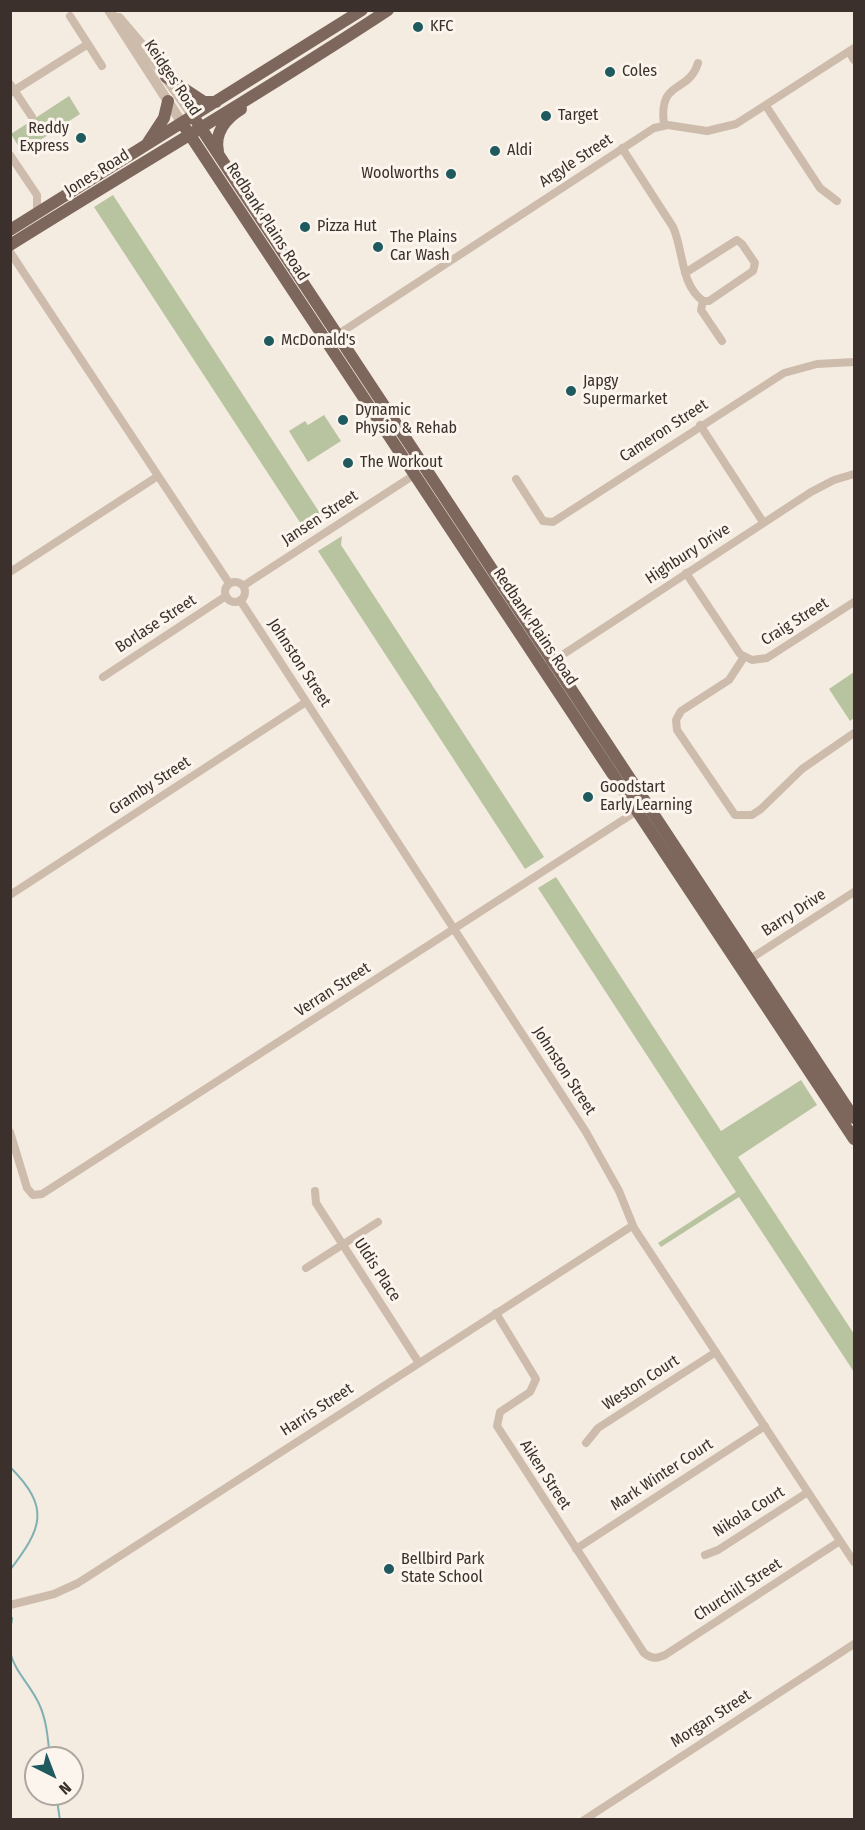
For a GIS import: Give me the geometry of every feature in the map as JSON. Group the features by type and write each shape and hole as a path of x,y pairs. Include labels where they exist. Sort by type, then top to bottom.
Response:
{"main road":[{"path":"191,125 216,102 362,10"},
{"path":"191,125 279,79 388,10"},
{"path":"166,77 204,102 216,102"},
{"path":"218,153 216,140 224,124 234,113 265,93 279,79"},
{"path":"144,148 164,118 168,101"},
{"name":"Jones Road","path":"10,230 144,148 191,125"},
{"name":"Jones Road","path":"10,245 102,191 191,125"},
{"name":"Redbank Plains Road","path":"191,125 218,153 338,334 442,507 440,516 542,668 750,959 855,1118"},
{"name":"Redbank Plains Road","path":"191,125 288,286 554,660 642,808 855,1139"},
{"path":"269,230 267,242 289,276 288,286"}],"street":[{"name":"Keidges Road","path":"111,10 166,77 191,125"},
{"name":"Keidges Road","path":"111,10 168,101 191,125"},
{"path":"70,16 102,66"},
{"path":"32,117 12,89 88,44"},
{"path":"698,63 687,80 667,94 663,102 664,125 701,131 736,124 853,53"},
{"path":"766,106 820,188 837,201"},
{"name":"Argyle Street","path":"326,342 622,148 654,128 664,125"},
{"path":"622,148 673,227 678,238 685,273 689,285 703,301 709,301 753,272 755,263 742,244 736,240 685,273"},
{"path":"10,155 37,195 54,203"},
{"path":"37,195 37,213"},
{"path":"10,252 229,583"},
{"path":"703,301 701,310 722,341"},
{"name":"Cameron Street","path":"516,479 543,521 553,522 700,425 784,373 817,364 855,362"},
{"path":"700,425 763,522"},
{"name":"Jansen Street","path":"243,586 420,473"},
{"name":"Highbury Drive","path":"542,668 811,492 834,480 855,474"},
{"path":"10,572 158,476"},
{"name":"Craig Street","path":"686,573 744,657 752,660 767,658 855,602"},
{"path":"237,582 243,586 244,593 240,600 232,601 226,596 225,589 229,583 237,582"},
{"name":"Borlase Street","path":"103,677 226,596"},
{"name":"Johnston Street","path":"240,600 606,1165 632,1226 855,1562"},
{"path":"744,657 729,680 681,711 676,720 677,730 735,814 743,817 752,815 761,809 802,769 855,733"},
{"name":"Gramby Street","path":"10,895 306,702"},
{"name":"Verran Street","path":"10,1132 27,1188 33,1195 42,1194 642,808"},
{"name":"Barry Drive","path":"750,959 855,892"},
{"name":"Uldis Place","path":"315,1191 316,1203 419,1363"},
{"path":"306,1268 378,1221"},
{"name":"Harris Street","path":"10,1605 54,1594 78,1583 632,1226"},
{"name":"Aiken Street","path":"496,1313 534,1374 536,1384 530,1392 500,1412 497,1426 644,1653 650,1657"},
{"name":"Weston Court","path":"586,1443 598,1428 716,1352"},
{"name":"Mark Winter Court","path":"576,1549 765,1426"},
{"name":"Nikola Court","path":"705,1555 718,1550 808,1492"},
{"name":"Churchill Street","path":"650,1657 657,1658 665,1655 840,1541"},
{"name":"Morgan Street","path":"584,1820 855,1644"}],"green space":[{"path":"69,96 80,114 22,152 11,134"},
{"path":"113,195 325,521 301,536 303,527 94,207"},
{"path":"324,415 341,441 308,462 289,431 305,421 308,425"},
{"path":"342,536 341,545 544,857 525,869 318,551"},
{"path":"854,672 854,718 850,721 829,689"},
{"path":"556,877 721,1131 801,1080 817,1105 738,1157 854,1334 854,1372 739,1197 661,1247 658,1243 736,1192 538,888"}],"waterway":[{"path":"10,1467 32,1494 37,1518 35,1530 29,1542 10,1570"},
{"path":"10,1632 12,1618"},
{"path":"10,1652 12,1660 37,1699 49,1746"},
{"path":"58,1806 60,1820"}],"place":[{"name":"KFC","path":"418,27"},
{"name":"Coles","path":"610,72"},
{"name":"Target","path":"546,116"},
{"name":"Reddy Express","path":"81,138"},
{"name":"Aldi","path":"495,151"},
{"name":"Woolworths","path":"451,174"},
{"name":"Pizza Hut","path":"305,227"},
{"name":"The Plains Car Wash","path":"378,247"},
{"name":"McDonald's","path":"269,341"},
{"name":"Japgy Supermarket","path":"571,391"},
{"name":"Dynamic Physio & Rehab","path":"343,420"},
{"name":"The Workout","path":"348,463"},
{"name":"Goodstart Early Learning","path":"588,797"},
{"name":"Bellbird Park State School","path":"389,1569"}]}
